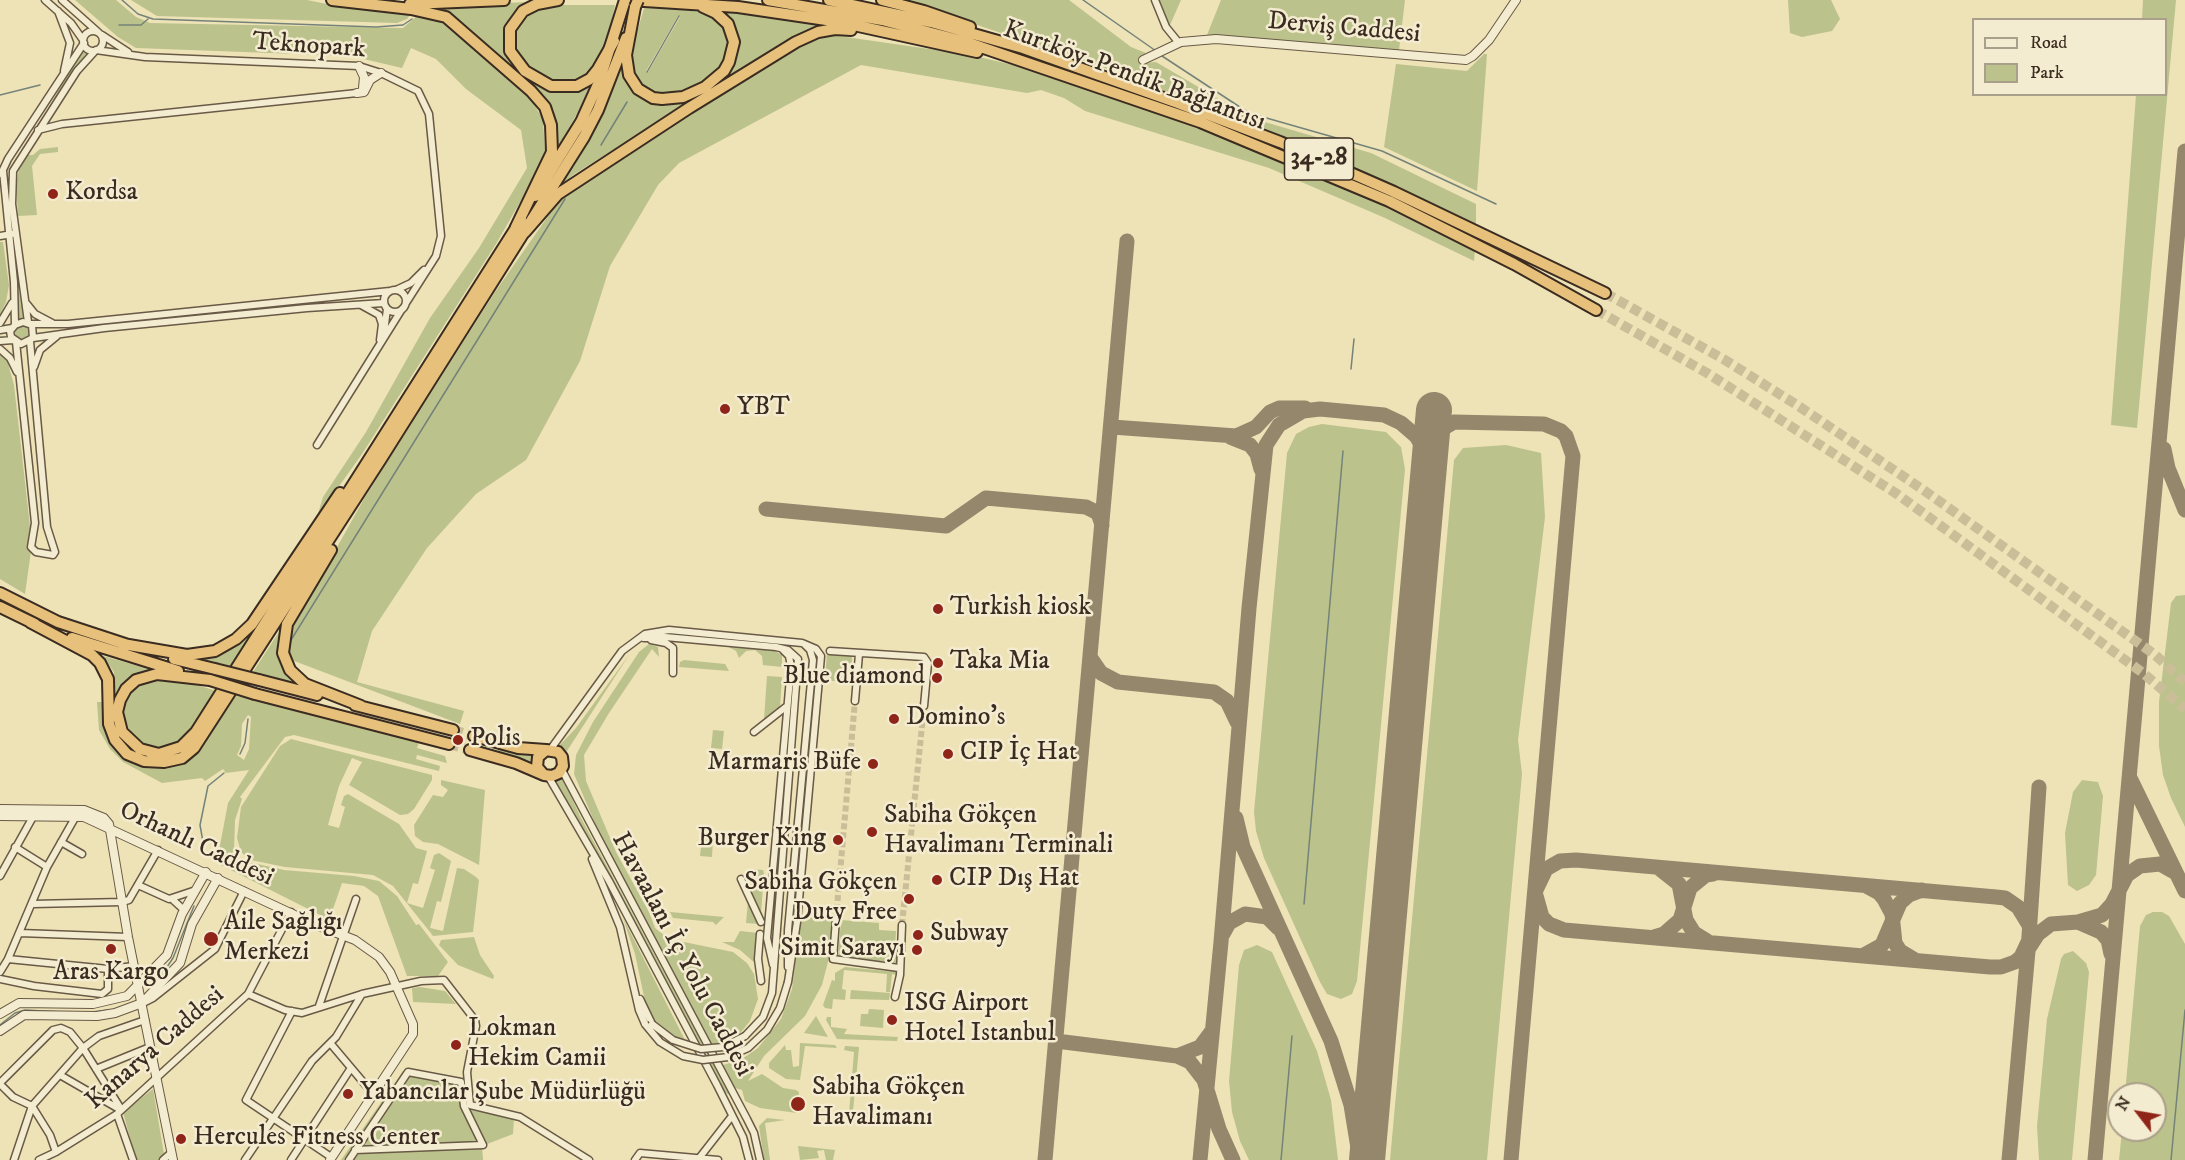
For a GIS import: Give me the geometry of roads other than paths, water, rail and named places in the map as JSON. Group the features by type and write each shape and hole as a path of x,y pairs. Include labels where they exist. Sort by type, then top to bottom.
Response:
{"highway":[{"path":"332,0 434,12 446,17 524,84 545,107 551,125 552,152 521,229"},
{"path":"365,4 504,0"},
{"path":"558,0 537,3 523,11 510,29 510,51 531,75 550,86 577,86 590,79 614,41"},
{"name":"Kurtköy-Pendik Bağlantısı","path":"768,0 882,20 966,42 1249,141 1389,201 1514,264 1596,310"},
{"name":"Kurtköy-Pendik Bağlantısı","path":"829,0 931,22 1023,48 1280,142 1394,192 1605,293"},
{"path":"882,0 924,11 1001,37 1023,48"},
{"path":"630,3 626,55 629,75 638,89 645,94 653,98 672,99 705,87 724,71 733,54 732,33 723,18 706,8 685,2"},
{"path":"630,3 685,2 828,20 1056,72"},
{"path":"0,608 92,655 100,663 108,679 109,724 115,740 123,751 132,757 149,762 182,758 205,735 381,459 521,229 581,122 630,3"},
{"path":"210,680 157,674 136,680 126,689 120,700 117,712 122,732 134,745 152,754 176,750 191,738 368,458 598,110 630,3"},
{"path":"521,229 558,194 583,175 796,42 818,32 835,29 890,34"},
{"path":"123,644 187,655 215,651 236,639 252,624 328,508 368,458"},
{"path":"361,706 311,687 300,680 287,666 283,645 287,624 381,459"},
{"path":"0,593 58,622 123,644 453,730"},
{"path":"30,622 93,645 255,694 449,744"},
{"path":"470,750 546,775 556,775 562,770 562,757 548,750 518,748 474,736"},
{"path":"546,775 538,769 537,762 540,755 548,750"}],"street":[{"name":"Teknopark","path":"45,0 58,11 90,50 145,57 359,66 381,73 418,92 427,106 441,236 436,256 316,445"},
{"name":"Teknopark","path":"62,0 99,33 131,54"},
{"path":"1155,0 1166,27 1179,43"},
{"name":"Derviş Caddesi","path":"1146,58 1179,43 1216,39 1466,60 1489,40 1516,0"},
{"name":"Teknopark","path":"58,11 70,43 61,81"},
{"path":"2,175 12,175 16,165 77,71 103,43 99,33 88,32 83,41"},
{"name":"Teknopark","path":"12,175 15,234 24,298 29,323 34,330 32,374 47,527 55,552 53,555 36,552 32,547 35,523 14,341 14,300 2,175 8,159 61,81 83,41"},
{"path":"357,93 365,83 359,66"},
{"path":"38,130 62,124 364,92 369,80 381,73"},
{"path":"51,112 52,117 62,124"},
{"path":"0,236 15,234"},
{"path":"386,306 385,295 416,279 436,256"},
{"path":"0,330 18,322 55,325 393,291 403,293 404,306 393,312 386,306 354,303 104,328 32,340 0,340"},
{"path":"24,298 35,314 55,325"},
{"path":"0,324 14,300"},
{"name":"Teknopark","path":"354,303 366,306 379,315 381,333 378,346"},
{"name":"Teknopark","path":"378,346 386,324 386,306"},
{"path":"44,324 45,337"},
{"name":"Teknopark","path":"32,374 40,350 59,335"},
{"name":"Teknopark","path":"0,349 10,358 20,379"},
{"path":"548,750 625,647 645,634 663,630 802,643 813,646 820,656 797,922 788,982 780,1008 767,1030 748,1048 728,1057 703,1060 683,1056 660,1042 649,1024 614,911 582,836"},
{"path":"625,647 638,639 657,636 780,648 794,654 799,663 774,970 767,1010 745,1036 723,1047 697,1049 673,1040 649,1024"},
{"path":"625,647 646,640 666,643 674,652 673,673"},
{"path":"788,982 788,930 812,654 802,643"},
{"path":"774,970 767,938 791,661 780,648"},
{"path":"830,651 924,657 928,663 924,706"},
{"path":"855,700 859,654"},
{"path":"811,678 819,683"},
{"path":"754,732 788,705"},
{"name":"Havaalanı İç Yolu Caddesi","path":"562,770 747,1119 755,1136 760,1160"},
{"name":"Havaalanı İç Yolu Caddesi","path":"546,775 609,881 732,1116 749,1160"},
{"name":"Orhanlı Caddesi","path":"0,809 77,809 104,818 110,829"},
{"path":"0,876 34,815"},
{"name":"Orhanlı Caddesi","path":"0,816 84,817 360,942 379,957 396,986 413,1024 413,1034 331,1159"},
{"path":"0,972 33,904 46,867 76,816"},
{"path":"110,829 137,985 158,1079 172,1157 163,1160"},
{"path":"61,842 82,854"},
{"path":"15,848 46,867"},
{"path":"33,904 129,900 158,850"},
{"path":"0,1014 12,1006 29,1002 68,1005 114,1001 127,996 167,955 184,910 206,872"},
{"path":"141,1003 180,963 192,924 218,878"},
{"path":"741,879 761,922"},
{"path":"138,885 172,899 184,910"},
{"path":"172,899 196,890"},
{"path":"0,1031 24,1015 97,1016 115,1013 153,998 215,949 244,891"},
{"path":"319,1006 356,899"},
{"name":"Kanarya Caddesi","path":"39,1160 56,1152 119,1112 158,1079 248,994 291,912"},
{"path":"836,919 833,959 899,968"},
{"path":"895,997 902,925"},
{"path":"20,933 128,937"},
{"path":"759,934 761,981"},
{"path":"8,959 108,969 134,966"},
{"path":"0,979 102,994 108,989 108,969"},
{"path":"248,994 302,1013 319,1006 396,986 421,981 444,980 475,1020 467,1072 468,1097 473,1108 520,1117 589,1160"},
{"path":"245,1160 312,1061 331,1044 362,994"},
{"path":"292,1011 246,1100 331,1159"},
{"path":"14,1160 32,1106 83,1048 99,1036 145,1020"},
{"path":"56,1152 50,1135 32,1106 14,1096 0,1084 56,1028 70,1032 96,1069 119,1112 133,1160"},
{"path":"331,1044 374,1095"},
{"path":"96,1069 150,1047"},
{"path":"291,1160 351,1068"},
{"path":"348,1160 408,1072 461,1082 465,1107 483,1145 355,1150"},
{"path":"60,1076 119,1112"},
{"path":"700,1157 732,1116"},
{"path":"736,1124 742,1124 747,1119"},
{"path":"635,1160 640,1153 718,1160"}],"waterway":[{"path":"122,0 138,14 153,19 376,27 403,25 412,19"},
{"path":"1083,0 1156,51"},
{"path":"647,72 679,16"},
{"path":"119,25 141,25 148,19"},
{"path":"1162,56 1249,113 1382,151 1496,204"},
{"path":"0,95 40,85"},
{"path":"601,145 627,102"},
{"path":"291,640 565,199"},
{"path":"1351,369 1354,339"},
{"path":"1304,904 1343,451"},
{"path":"240,754 245,743 248,719"},
{"path":"203,842 200,825 208,786 224,773"},
{"path":"150,980 165,970 173,958 194,906"},
{"path":"0,1025 15,1013 25,1010 63,1012"},
{"path":"92,1012 108,1010"},
{"path":"2171,1160 2185,1010"},
{"path":"1281,1160 1292,1036"}],"tunnel":[{"path":"1605,293 1725,360 1800,407 1922,489 2154,654 2185,682"},
{"path":"1596,310 1707,373 1897,494 2143,673 2185,709"},
{"path":"836,919 855,701"},
{"path":"902,925 924,706"},
{"path":"453,730 474,736"},
{"path":"449,744 470,750"}],"place":[{"name":"Kordsa","path":"53,194"},
{"name":"YBT","path":"725,409"},
{"name":"Turkish kiosk","path":"938,609"},
{"name":"Taka Mia","path":"938,663"},
{"name":"Blue diamond","path":"937,678"},
{"name":"Domino's","path":"894,719"},
{"name":"Polis","path":"458,740"},
{"name":"CIP İç Hat","path":"948,754"},
{"name":"Marmaris Büfe","path":"873,764"},
{"name":"Sabiha Gökçen Havalimanı Terminali","path":"872,832"},
{"name":"Burger King","path":"838,840"},
{"name":"CIP Dış Hat","path":"937,880"},
{"name":"Sabiha Gökçen Duty Free","path":"909,899"},
{"name":"Subway","path":"918,935"},
{"name":"Aile Sağlığı Merkezi","path":"211,939"},
{"name":"Aras Kargo","path":"111,949"},
{"name":"Simit Sarayı","path":"917,950"},
{"name":"ISG Airport Hotel Istanbul","path":"892,1020"},
{"name":"Lokman Hekim Camii","path":"456,1045"},
{"name":"Yabancılar Şube Müdürlüğü","path":"348,1094"},
{"name":"Sabiha Gökçen Havalimanı","path":"798,1104"},
{"name":"Hercules Fitness Center","path":"181,1139"}]}
